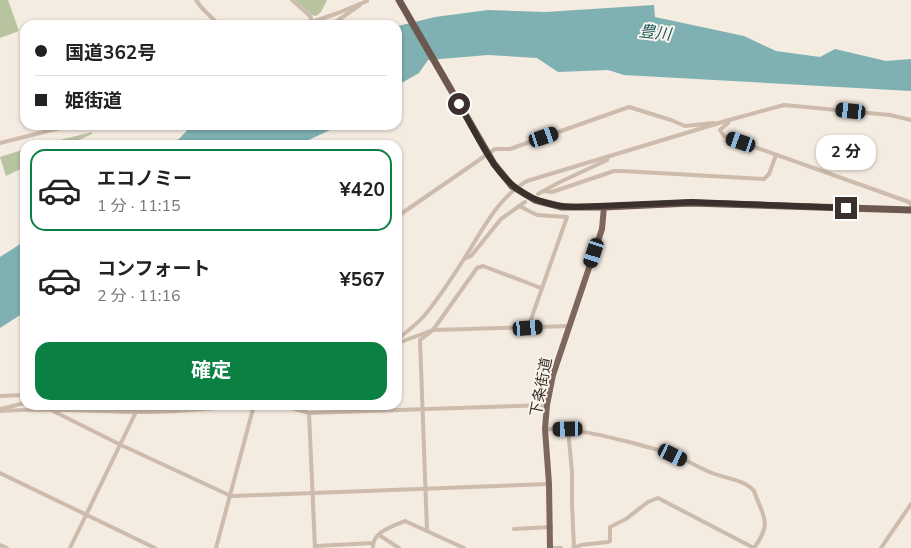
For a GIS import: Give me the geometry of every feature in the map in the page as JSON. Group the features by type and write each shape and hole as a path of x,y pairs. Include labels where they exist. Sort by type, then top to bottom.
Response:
{"highway":[{"path":"399,0 494,164 514,187 535,200 553,205 604,207 691,202 911,210"}],"main road":[{"name":"下条街道","path":"551,548 545,429 547,405 553,375 602,229 604,207"}],"street":[{"path":"196,0 214,20"},
{"path":"292,0 310,16 312,20"},
{"path":"315,20 338,13 367,0"},
{"path":"338,20 367,0"},
{"path":"402,335 423,316 464,259 490,217 514,187 527,181 784,104 911,120"},
{"path":"402,213 495,149 510,149 629,107 672,120 685,126 707,122 718,123"},
{"path":"729,120 720,130 724,136 909,202 911,206"},
{"path":"0,143 52,130"},
{"path":"544,191 552,192 614,171 764,179 769,174 776,155"},
{"path":"538,194 607,160 609,156"},
{"path":"464,259 471,256 501,219 525,202"},
{"path":"519,206 537,215 567,217 528,328"},
{"path":"427,530 420,340 433,330 477,268 483,266 541,288"},
{"path":"402,342 433,330 570,326"},
{"path":"0,396 20,395"},
{"path":"0,410 20,404"},
{"path":"297,410 309,414 547,405"},
{"path":"0,410 20,410"},
{"path":"51,410 231,496 549,484"},
{"path":"78,410 136,412 190,410"},
{"path":"216,548 231,496 251,410"},
{"path":"70,548 136,412"},
{"path":"309,414 315,547 373,546 379,535 386,529 405,521 464,548"},
{"path":"545,429 568,429 583,431 673,455 752,488 766,519 766,525 754,548 658,498 648,502 626,520 610,526 610,541 581,545 574,548 572,472 568,429"},
{"path":"0,473 154,548"},
{"path":"881,548 911,504"},
{"path":"514,528 551,527"},
{"path":"379,535 399,548"},
{"path":"0,545 7,548"},
{"path":"551,548 561,548"}],"green space":[{"path":"0,0 8,0 19,31 0,38"},
{"path":"295,0 327,0 321,12 316,16 312,15"},
{"path":"92,132 92,134 79,140 60,140"},
{"path":"20,151 20,169 6,176 0,157"}],"water":[{"name":"豊川","path":"654,5 655,17 744,36 776,51 820,57 835,49 886,61 911,59 911,91 624,75 608,70 558,72 537,58 488,55 428,60 419,73 402,83 402,25 435,17 488,10 546,12"},
{"path":"187,130 330,130 309,140 177,140"},
{"path":"20,244 20,315 0,328 0,257"}],"route":[{"path":"459,104 494,164 505,179 527,196 545,203 562,207 604,207 691,202 846,208"}]}
